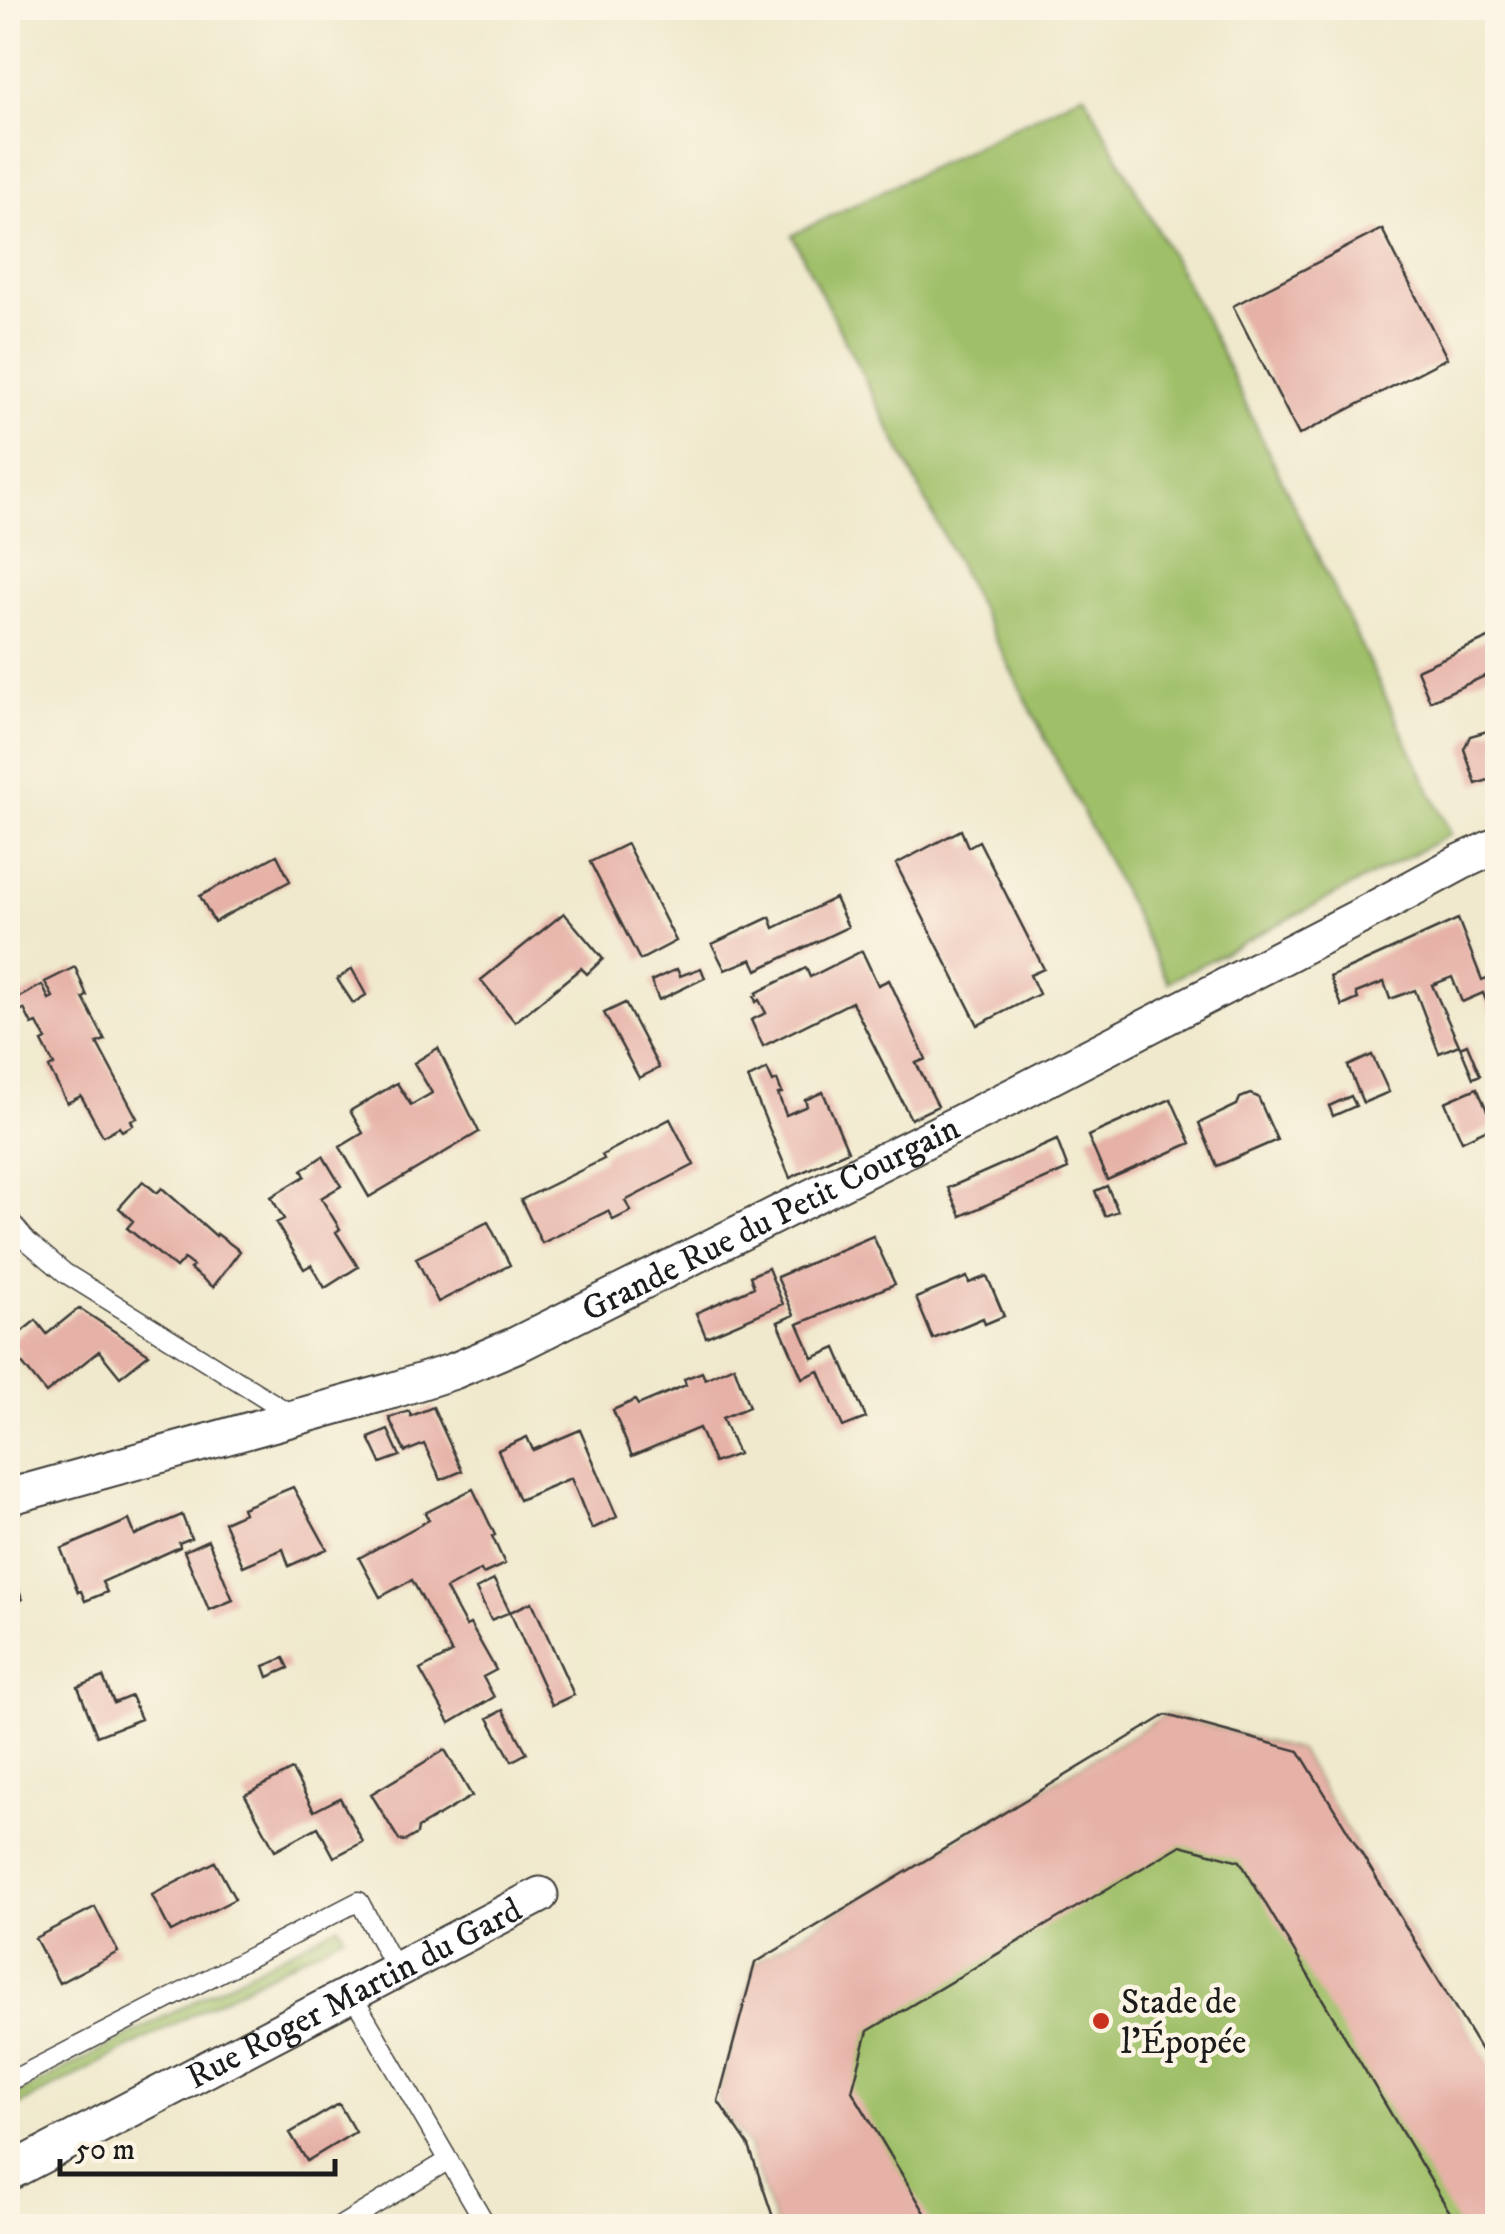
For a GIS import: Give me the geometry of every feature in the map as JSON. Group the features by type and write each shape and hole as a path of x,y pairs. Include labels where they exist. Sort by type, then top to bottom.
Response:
{"street":[{"name":"Grande Rue du Petit Courgain","path":"8,1497 454,1371 560,1324 1002,1102 1498,844"},
{"name":"Rue Roger Martin du Gard","path":"8,2173 540,1894"}],"lane":[{"path":"8,1218 65,1273 298,1418"},
{"path":"8,2082 359,1900 396,1970"},
{"path":"352,1993 487,2226"},
{"path":"340,2226 448,2160"}],"green space":[{"path":"1084,93 1202,313 1451,834 1168,982 792,235"},
{"name":"Stade de l'Épopée","path":"1166,1715 1299,1751 1497,2078 1497,2226 776,2226 749,2146 718,2101 755,1963"},
{"path":"339,1925 344,1935 8,2111 8,2099"}],"building":[{"path":"1382,229 1447,358 1299,435 1233,306"},
{"path":"1493,636 1498,648 1498,670 1430,701 1417,670"},
{"path":"1498,728 1498,777 1476,784 1464,749 1470,736"},
{"path":"961,830 968,847 979,841 1044,969 1030,975 1039,994 978,1025 896,864"},
{"path":"627,844 676,941 640,960 590,862"},
{"path":"277,855 290,881 214,922 200,896"},
{"path":"835,898 848,927 757,970 752,959 725,970 712,944 770,917 774,928"},
{"path":"564,913 603,959 587,974 581,968 515,1022 481,980"},
{"path":"1458,919 1482,980 1498,974 1498,1029 1483,993 1462,1002 1452,977 1432,985 1459,1045 1439,1053 1415,990 1390,999 1384,982 1356,993 1358,999 1342,1006 1330,977"},
{"path":"862,951 878,985 889,980 926,1059 916,1063 938,1106 911,1119 852,1002 763,1046 751,1020 766,1013 759,1000 756,1002 756,993 806,968 810,977"},
{"path":"75,967 87,996 83,998 105,1040 97,1043 137,1118 122,1131 119,1127 103,1136 81,1096 67,1103 49,1068 54,1065 37,1023 32,1025 24,1009 18,1012 12,1001 42,985 49,999 53,997 45,982"},
{"path":"701,968 705,978 659,1000 651,981 677,969 680,976"},
{"path":"352,969 366,995 353,1003 337,979"},
{"path":"625,1003 659,1068 639,1078 604,1013"},
{"path":"1467,1044 1480,1075 1473,1078 1460,1047"},
{"path":"438,1048 479,1132 369,1197 340,1147 363,1133 350,1111 397,1083 411,1105 432,1093 414,1063"},
{"path":"1372,1055 1389,1092 1363,1103 1348,1066"},
{"path":"767,1069 773,1082 777,1080 786,1115 807,1106 805,1100 823,1092 848,1151 790,1178 748,1078"},
{"path":"1477,1088 1494,1126 1462,1141 1445,1102"},
{"path":"1250,1094 1258,1097 1277,1140 1217,1166 1199,1123 1237,1105 1240,1098"},
{"path":"1351,1096 1356,1106 1333,1116 1329,1106"},
{"path":"1171,1099 1191,1143 1107,1180 1088,1136"},
{"path":"670,1119 694,1165 625,1201 631,1211 613,1220 608,1211 542,1243 521,1200 604,1159 602,1155"},
{"path":"1057,1140 1068,1169 961,1216 948,1188"},
{"path":"323,1156 341,1186 321,1198 358,1267 325,1288 311,1265 304,1269 276,1223 284,1219 271,1197 305,1176 302,1170"},
{"path":"143,1181 157,1193 162,1188 216,1236 240,1251 213,1287 190,1269 193,1266 184,1259 176,1268 127,1228 133,1221 119,1208"},
{"path":"1107,1186 1118,1211 1105,1216 1095,1191"},
{"path":"488,1222 510,1265 438,1302 416,1258"},
{"path":"873,1236 895,1284 798,1324 813,1358 836,1348 866,1418 843,1427 819,1371 802,1378 778,1322 794,1315 777,1277"},
{"path":"768,1268 783,1304 706,1337 696,1313 754,1287 750,1276"},
{"path":"987,1276 1004,1316 985,1324 983,1318 933,1339 916,1298 967,1277 969,1283"},
{"path":"79,1308 149,1354 120,1377 99,1351 46,1393 17,1357 20,1354 10,1341 36,1320 47,1334"},
{"path":"734,1366 749,1407 722,1418 738,1454 714,1463 699,1428 632,1456 613,1410 635,1400 638,1405 686,1385 684,1379 702,1372 705,1379"},
{"path":"433,1407 462,1471 441,1480 424,1444 405,1452 389,1418 409,1411 411,1416"},
{"path":"388,1430 400,1456 381,1463 369,1438"},
{"path":"580,1430 617,1517 592,1529 571,1478 519,1500 498,1450 527,1437 533,1450"},
{"path":"293,1487 327,1549 289,1566 283,1549 243,1566 224,1522 244,1513 242,1508"},
{"path":"473,1489 505,1564 483,1574 481,1570 446,1589 496,1670 483,1677 494,1697 450,1723 420,1670 452,1653 412,1580 380,1597 359,1558 429,1520 425,1513"},
{"path":"182,1515 191,1538 179,1543 180,1547 102,1582 107,1592 85,1601 61,1549 129,1520 135,1535"},
{"path":"208,1540 233,1600 209,1610 184,1551"},
{"path":"8,1563 22,1599 8,1605"},
{"path":"494,1580 510,1612 491,1620 476,1589"},
{"path":"532,1602 574,1695 552,1705 510,1612"},
{"path":"284,1658 289,1668 268,1677 264,1666"},
{"path":"103,1677 114,1703 131,1696 141,1719 97,1736 78,1687"},
{"path":"503,1710 527,1753 512,1761 488,1718"},
{"path":"1166,1715 1299,1751 1498,2078 1498,2226 1458,2226 1240,1861 1181,1845 868,2031 852,2091 933,2226 776,2226 749,2146 718,2101 755,1963"},
{"path":"445,1750 472,1796 418,1828 417,1834 399,1840 371,1794"},
{"path":"292,1770 314,1811 340,1798 363,1842 334,1857 318,1827 275,1850 245,1795"},
{"path":"215,1862 235,1899 171,1932 152,1895"},
{"path":"95,1907 118,1952 59,1983 35,1938"},
{"path":"339,2104 355,2132 307,2161 290,2133"}],"place":[{"name":"Stade de l'Épopée","path":"1101,2021"}]}
